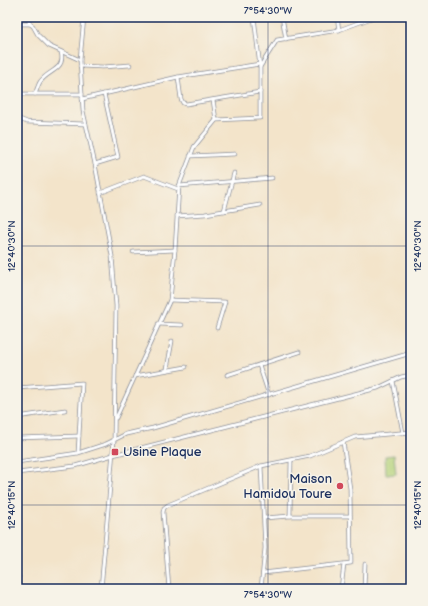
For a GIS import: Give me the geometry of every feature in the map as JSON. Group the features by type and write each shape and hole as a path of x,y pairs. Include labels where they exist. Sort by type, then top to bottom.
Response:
{"street":[{"path":"27,17 30,24 44,42 61,52 80,60"},
{"path":"84,17 80,60 82,99 112,256 116,306 114,440 101,589"},
{"path":"216,120 260,118 260,66 254,17"},
{"path":"282,17 286,39"},
{"path":"337,17 339,30"},
{"path":"82,99 178,77 260,66 278,40 339,30 374,17"},
{"path":"17,24 30,24"},
{"path":"35,94 41,81 59,67 62,57 61,52"},
{"path":"80,66 95,67 130,65"},
{"path":"178,77 181,99 183,103 186,104 260,92"},
{"path":"17,94 82,94"},
{"path":"95,164 118,157 104,94"},
{"path":"115,420 170,300 175,250 178,187 194,147 216,120 213,100"},
{"path":"17,118 27,122 86,124"},
{"path":"190,156 235,154"},
{"path":"224,211 234,173"},
{"path":"100,193 144,176 178,187 272,178"},
{"path":"177,216 224,211 260,205"},
{"path":"133,252 175,250"},
{"path":"170,300 225,302 217,328"},
{"path":"158,324 182,326"},
{"path":"167,369 172,341"},
{"path":"227,375 300,352"},
{"path":"17,462 78,453 106,444 126,434 153,428 411,353"},
{"path":"259,365 269,395"},
{"path":"135,376 167,369 186,367"},
{"path":"17,473 75,466 113,455 371,390 401,377 411,375"},
{"path":"393,381 403,433"},
{"path":"17,388 82,383 78,453"},
{"path":"17,417 65,410"},
{"path":"169,589 163,512 164,508 261,466 310,456 355,437 410,432 411,450"},
{"path":"17,438 79,436"},
{"path":"263,573 351,563 350,489 343,442"},
{"path":"290,516 291,461"},
{"path":"261,466 265,548 261,589"},
{"path":"264,518 290,516 350,516"},
{"path":"341,589 344,564"},
{"path":"364,589 365,564"},
{"path":"25,589 44,589"}],"green space":[{"path":"394,455 396,474 386,475 385,456"}],"place":[{"name":"Usine Plaque","path":"115,452"},
{"name":"Maison Hamidou Toure","path":"340,486"}]}
